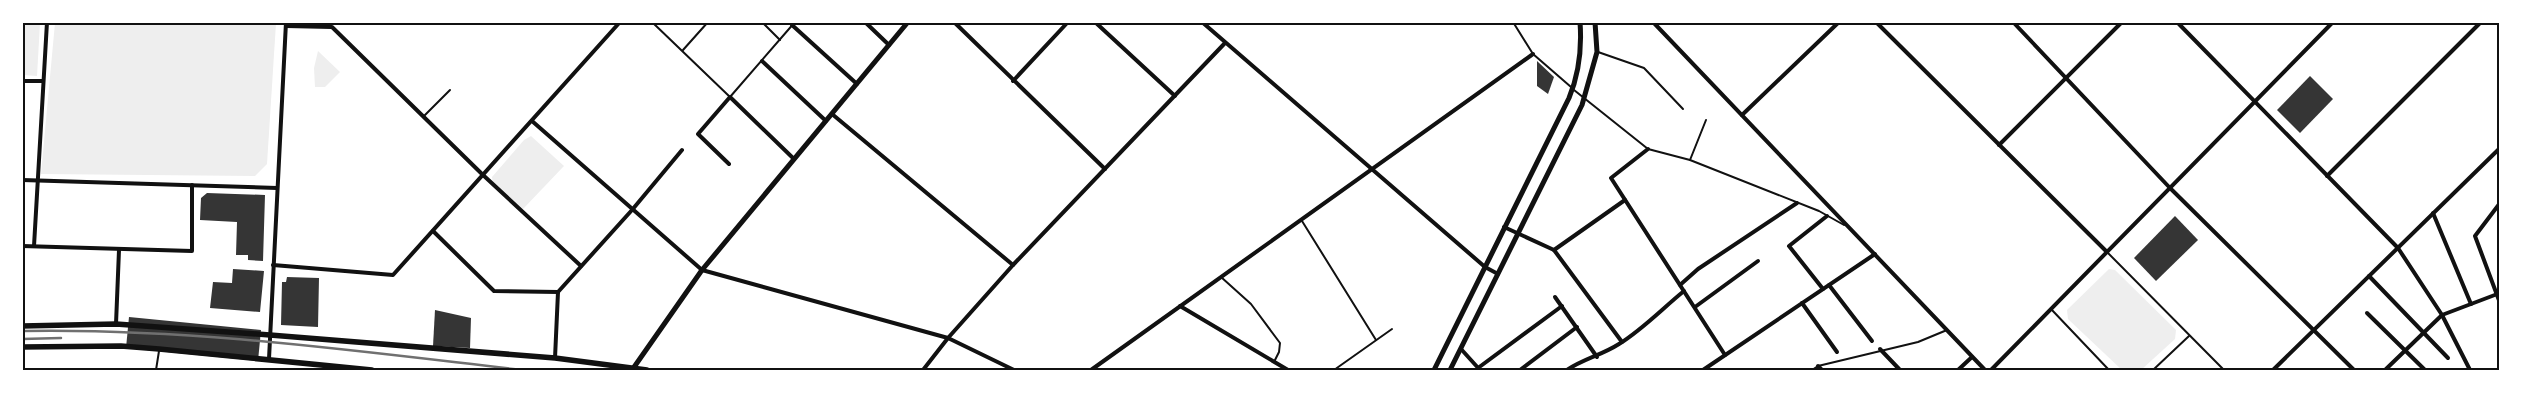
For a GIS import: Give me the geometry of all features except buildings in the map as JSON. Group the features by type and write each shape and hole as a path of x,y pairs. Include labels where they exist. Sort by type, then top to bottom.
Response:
{"main road":[{"path":"22,326 116,324 556,358 647,370"},
{"path":"22,347 121,346 372,370"}],"street":[{"path":"34,246 47,22"},
{"path":"274,266 393,275 620,22"},
{"path":"865,22 889,45"},
{"path":"632,369 702,270 908,22"},
{"path":"954,22 1105,169"},
{"path":"1013,81 1068,22"},
{"path":"1095,22 1175,96"},
{"path":"1202,22 1371,170 1485,266 1498,274"},
{"path":"1434,370 1573,89 1582,48 1580,22"},
{"path":"1450,370 1584,97 1597,52 1595,22"},
{"path":"1653,22 1985,370"},
{"path":"1742,115 1839,22"},
{"path":"1876,22 2107,252"},
{"path":"2013,22 2170,188 2354,370"},
{"path":"2000,145 2122,22"},
{"path":"2177,22 2254,103 2398,248 2442,315 2470,370"},
{"path":"1991,370 2333,22"},
{"path":"2327,176 2481,22"},
{"path":"269,359 286,24 332,27 483,175 581,266"},
{"path":"794,24 857,84"},
{"path":"923,370 948,338 1013,266 1226,43"},
{"path":"1091,370 1533,54"},
{"path":"762,61 826,121"},
{"path":"22,81 43,81"},
{"path":"729,164 698,134 730,97 794,159"},
{"path":"832,114 1013,266"},
{"path":"532,121 702,270 948,338 1014,370"},
{"path":"2273,370 2500,148"},
{"path":"1648,149 1611,178 1725,355"},
{"path":"556,358 558,292 632,210 682,150"},
{"path":"22,180 277,188"},
{"path":"22,246 192,251 192,186"},
{"path":"1554,250 1625,200"},
{"path":"1680,285 1698,269 1797,203"},
{"path":"2500,203 2475,236 2500,303"},
{"path":"2433,212 2471,304"},
{"path":"1823,290 1789,246 1827,216"},
{"path":"1504,227 1554,250 1622,342"},
{"path":"432,231 494,291 558,292"},
{"path":"116,324 119,250"},
{"path":"1703,370 1875,254"},
{"path":"1694,307 1758,261"},
{"path":"2369,276 2448,358"},
{"path":"1829,285 1872,341"},
{"path":"1567,370 1580,361 1597,357 1622,342 1684,291"},
{"path":"2385,370 2442,315 2498,294"},
{"path":"1555,296 1597,357"},
{"path":"1802,304 1837,352"},
{"path":"1180,306 1288,370"},
{"path":"1461,349 1479,369 1562,306"},
{"path":"2367,313 2425,370"},
{"path":"1520,370 1577,327"},
{"path":"1880,349 1900,370"},
{"path":"1958,370 1972,357"},
{"path":"1818,366 1822,370"}],"lane":[{"path":"652,22 730,97 794,24"},
{"path":"682,51 708,22"},
{"path":"762,22 780,40"},
{"path":"1513,22 1533,54 1573,89 1648,149 1690,160 1797,203 1852,229"},
{"path":"1597,52 1644,68 1683,109"},
{"path":"423,117 450,90"},
{"path":"1690,160 1706,120"},
{"path":"1300,219 1376,340"},
{"path":"2107,252 2224,370"},
{"path":"1221,277 1251,304 1280,343 1280,352 1274,362"},
{"path":"2051,310 2109,370"},
{"path":"1334,370 1392,329"},
{"path":"1812,370 1818,366 1880,349 1918,342 1947,330"},
{"path":"2153,370 2190,335"},
{"path":"156,370 159,349"}],"shaded area":[{"path":"22,23 40,23 37,76 23,75"},
{"path":"55,23 276,23 267,164 255,176 41,174"},
{"path":"318,51 340,72 325,87 315,87 314,68"},
{"path":"531,136 564,166 523,209 493,185 492,177 524,140"},
{"path":"2109,269 2115,270 2176,330 2175,339 2141,370 2122,370 2068,319 2067,310"}],"railway":[{"path":"22,331 148,333 210,337 273,342 522,370"},
{"path":"22,339 61,338"}]}
